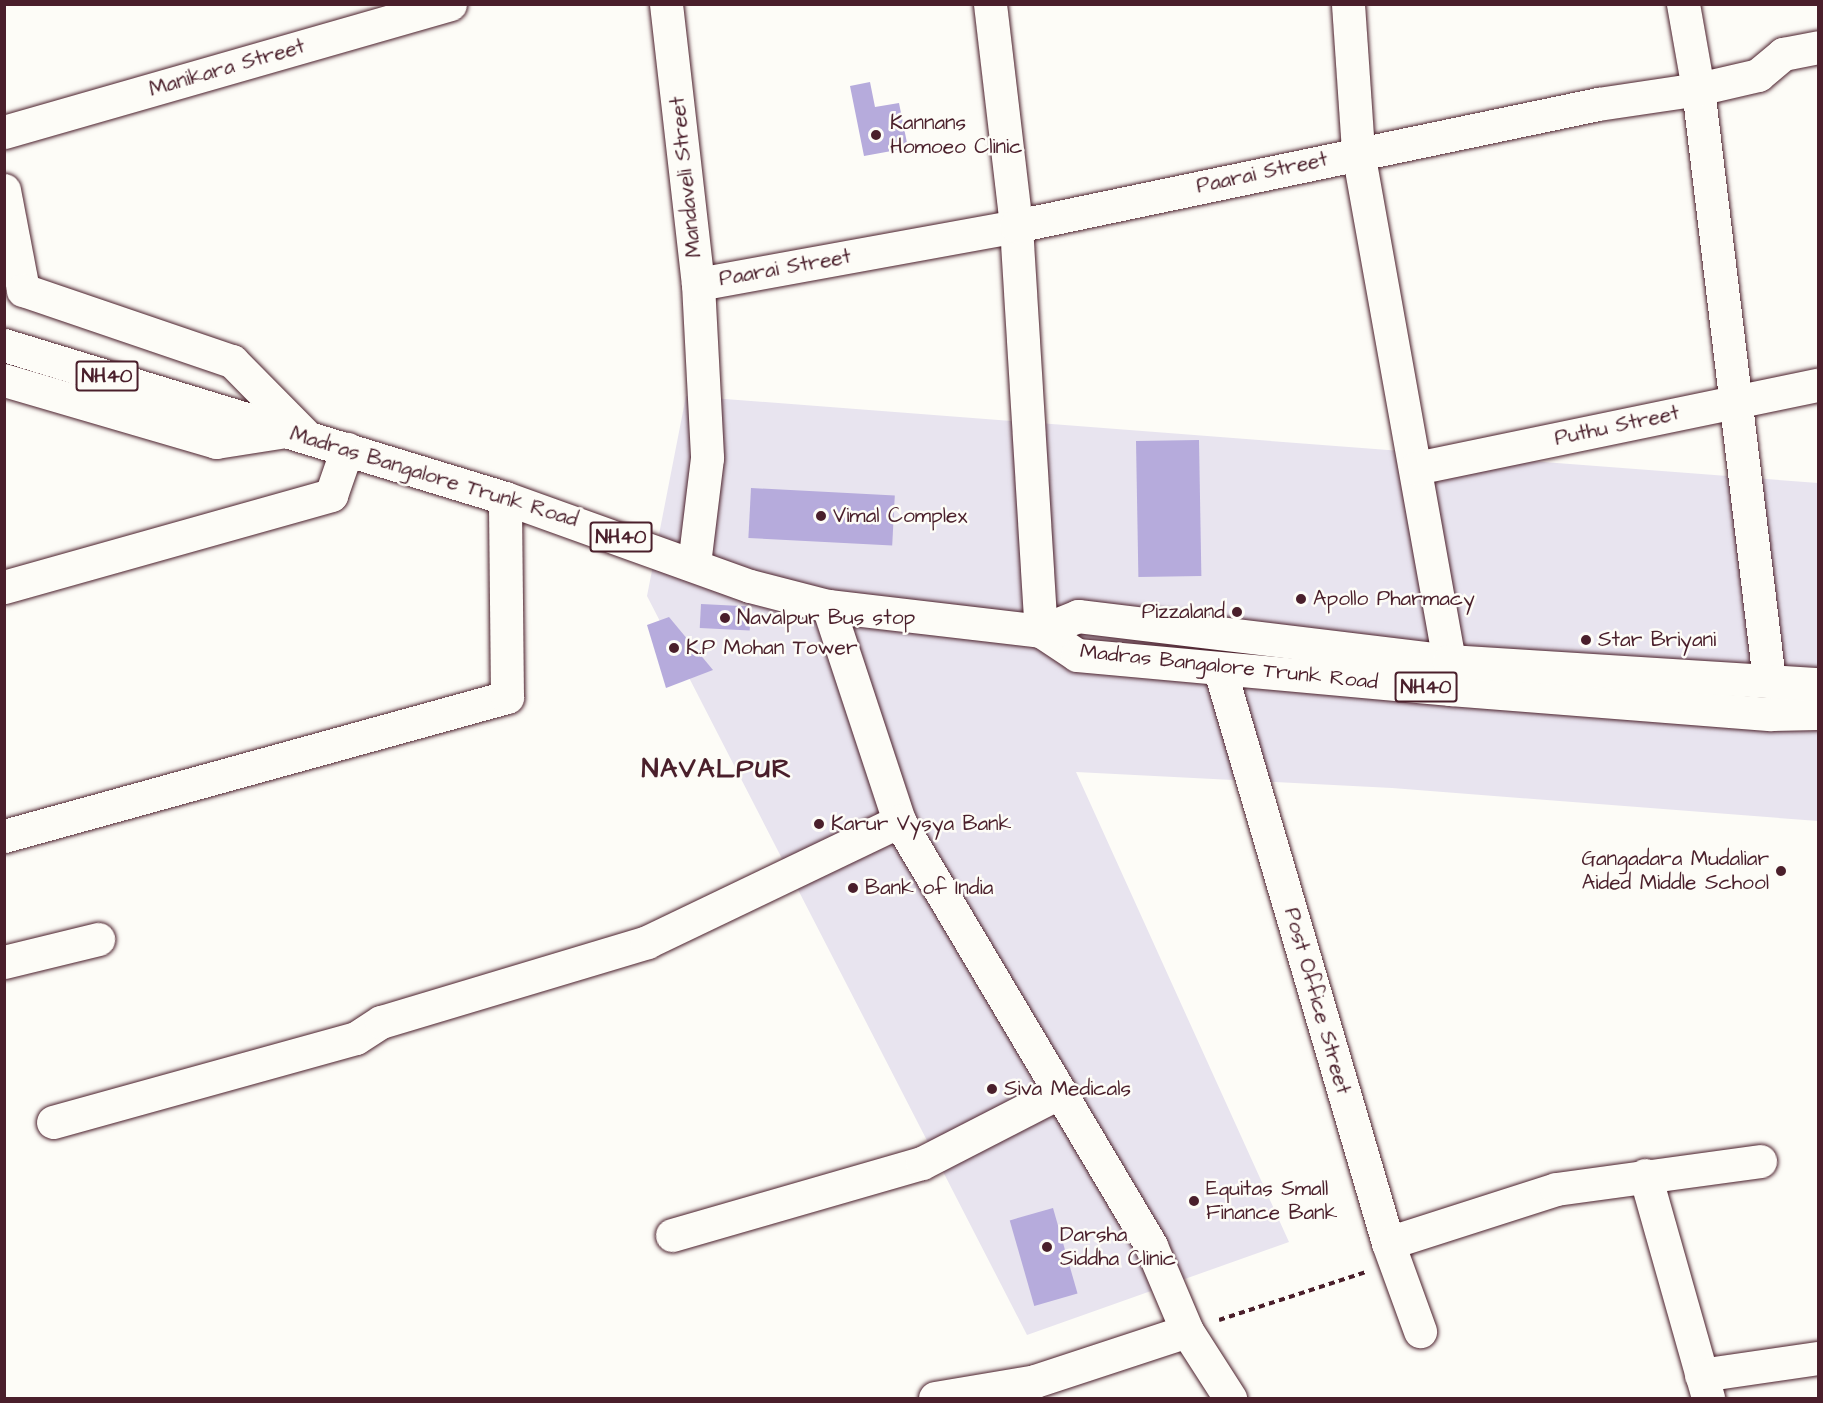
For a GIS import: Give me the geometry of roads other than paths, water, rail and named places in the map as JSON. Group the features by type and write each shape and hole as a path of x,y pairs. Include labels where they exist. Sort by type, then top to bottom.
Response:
{"main road":[{"name":"Manikara Street","path":"4,132 400,11 450,4"},
{"name":"Mandaveli Street","path":"666,4 698,284 707,458 694,564"},
{"path":"990,4 1016,226 1041,631"},
{"path":"1348,4 1358,152 1416,468 1450,675"},
{"path":"1683,4 1698,89 1769,680"},
{"name":"Paarai Street","path":"698,284 1016,226 1358,152 1598,104 1698,89 1758,75 1783,54 1818,47"},
{"path":"4,190 14,287 232,361 296,434"},
{"name":"Madras Bangalore Trunk Road","path":"4,345 505,498 750,586 828,606 1041,631 1077,655 1220,670 1769,680 1818,684"},
{"path":"4,380 216,442 296,434"},
{"name":"Puthu Street","path":"1416,468 1818,385"},
{"path":"4,587 331,495 347,450"},
{"path":"4,836 507,697 505,498"},
{"path":"828,606 899,821 1151,1246 1187,1331 1230,1398"},
{"name":"Madras Bangalore Trunk Road","path":"1041,631 1078,616 1450,675 1771,714 1818,713"},
{"name":"Post Office Street","path":"1220,670 1391,1253 1419,1331"},
{"path":"53,1122 356,1038 381,1022 647,942 899,821"},
{"path":"4,962 98,939"},
{"path":"672,1235 922,1163 1060,1092"},
{"path":"1391,1253 1556,1190 1645,1175 1760,1161"},
{"path":"1645,1175 1704,1387 1818,1358"},
{"path":"935,1398 1035,1381 1187,1331"}],"place":[{"name":"Kannans Homoeo Clinic","path":"876,135"},
{"name":"Vimal Complex","path":"821,516"},
{"name":"Apollo Pharmacy","path":"1301,599"},
{"name":"Pizzaland","path":"1237,612"},
{"name":"Navalpur Bus stop","path":"725,618"},
{"name":"Star Briyani","path":"1586,640"},
{"name":"K.P Mohan Tower","path":"674,648"},
{"name":"Karur Vysya Bank","path":"819,824"},
{"name":"Gangadara Mudaliar Aided Middle School","path":"1781,871"},
{"name":"Bank of India","path":"853,888"},
{"name":"Siva Medicals","path":"992,1089"},
{"name":"Equitas Small Finance Bank","path":"1194,1201"},
{"name":"Darsha Siddha Clinic","path":"1047,1247"}],"district":[{"name":"NAVALPUR","path":"717,770"}]}
